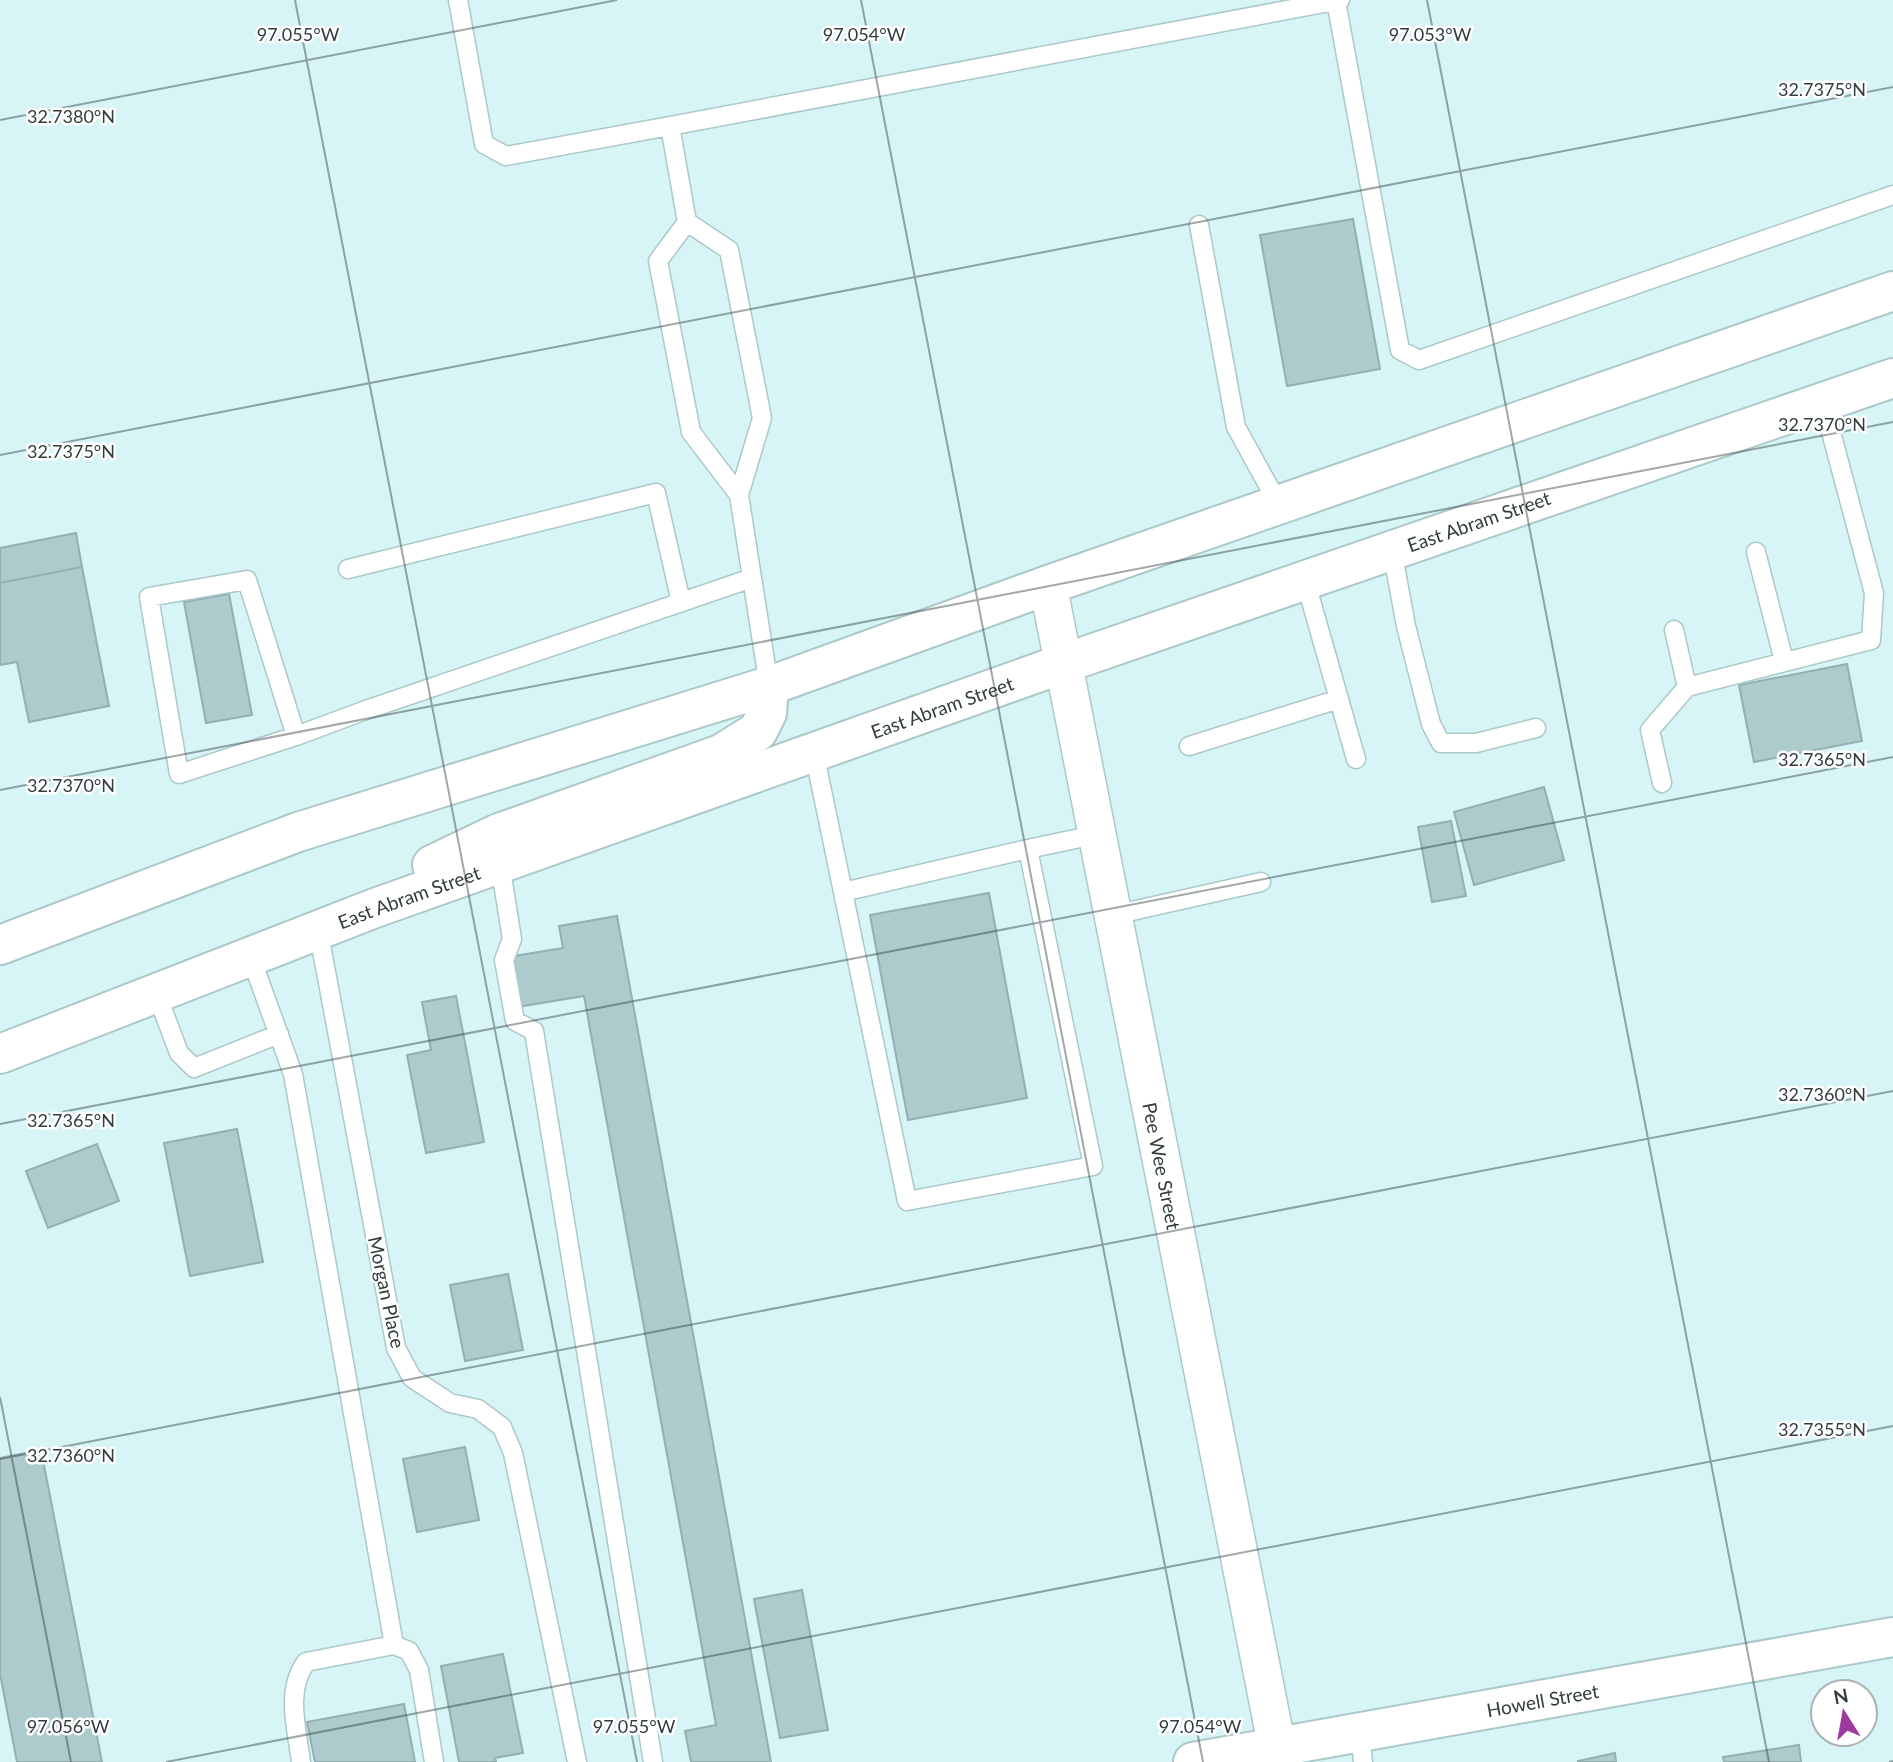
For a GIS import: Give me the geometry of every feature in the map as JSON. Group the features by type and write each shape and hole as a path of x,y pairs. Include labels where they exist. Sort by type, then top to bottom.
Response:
{"main road":[{"path":"0,945 298,832 769,686 1048,585 1893,291"},
{"name":"East Abram Street","path":"0,1054 375,908 1065,663 1893,379"},
{"path":"375,908 432,865 499,833 657,778 740,744 764,723 769,686"},
{"name":"Howell Street","path":"1193,1762 1277,1747 1362,1747 1893,1637"}],"street":[{"name":"Pee Wee Street","path":"1048,585 1277,1747"}],"lane":[{"path":"458,0 484,144 506,156 1338,0 1400,350 1419,360 1893,195"},
{"path":"670,126 688,222 729,250 762,418 739,495 769,686"},
{"path":"688,222 658,261 660,274 691,432 739,495"},
{"path":"1199,225 1236,427 1279,505"},
{"path":"1662,783 1650,730 1688,687 1871,639 1874,593 1823,402"},
{"path":"348,569 656,493 681,602"},
{"path":"1392,551 1406,626 1431,724 1441,743 1476,743 1536,728"},
{"path":"1756,552 1784,661"},
{"path":"296,736 247,580 149,597 179,774 296,736 752,578"},
{"path":"1304,580 1356,759"},
{"path":"1674,630 1688,687"},
{"path":"1189,746 1339,699"},
{"path":"814,752 907,1201 1093,1166 1028,849"},
{"path":"843,892 1098,834"},
{"path":"500,864 512,939 504,960 515,1021 534,1031 653,1762"},
{"path":"1114,915 1261,882"},
{"name":"Morgan Place","path":"318,929 396,1348 412,1378 450,1403 478,1409 502,1427 513,1453 577,1762"},
{"path":"250,955 293,1074 394,1645"},
{"path":"156,992 179,1053 194,1068 279,1034"},
{"path":"301,1762 293,1695 297,1674 306,1662 394,1645 409,1651 419,1670 434,1762"}],"building":[{"path":"1353,219 1380,369 1287,386 1260,235"},
{"path":"76,533 82,567 0,583 0,548"},
{"path":"82,567 109,706 29,722 17,662 0,665 0,583"},
{"path":"229,594 252,715 206,723 184,602"},
{"path":"1847,664 1862,741 1754,762 1739,685"},
{"path":"1544,787 1564,860 1474,885 1454,812"},
{"path":"1451,821 1466,896 1432,902 1418,827"},
{"path":"989,893 1027,1098 908,1120 870,915"},
{"path":"617,916 771,1762 691,1762 685,1731 716,1725 584,996 517,1007 508,957 563,948 559,926"},
{"path":"456,996 484,1142 426,1153 407,1055 431,1050 422,1002"},
{"path":"237,1129 263,1262 190,1276 164,1143"},
{"path":"97,1144 119,1201 48,1228 26,1171"},
{"path":"508,1274 523,1350 465,1361 450,1285"},
{"path":"465,1447 479,1520 417,1532 403,1459"},
{"path":"41,1450 102,1762 17,1762 0,1674 0,1458"},
{"path":"802,1590 828,1730 780,1738 754,1599"},
{"path":"503,1654 523,1753 495,1758 496,1762 459,1762 441,1666"},
{"path":"404,1704 415,1762 315,1762 307,1722"},
{"path":"1799,1745 1801,1762 1724,1762 1723,1757"},
{"path":"1615,1753 1616,1762 1578,1762 1578,1761"}]}
